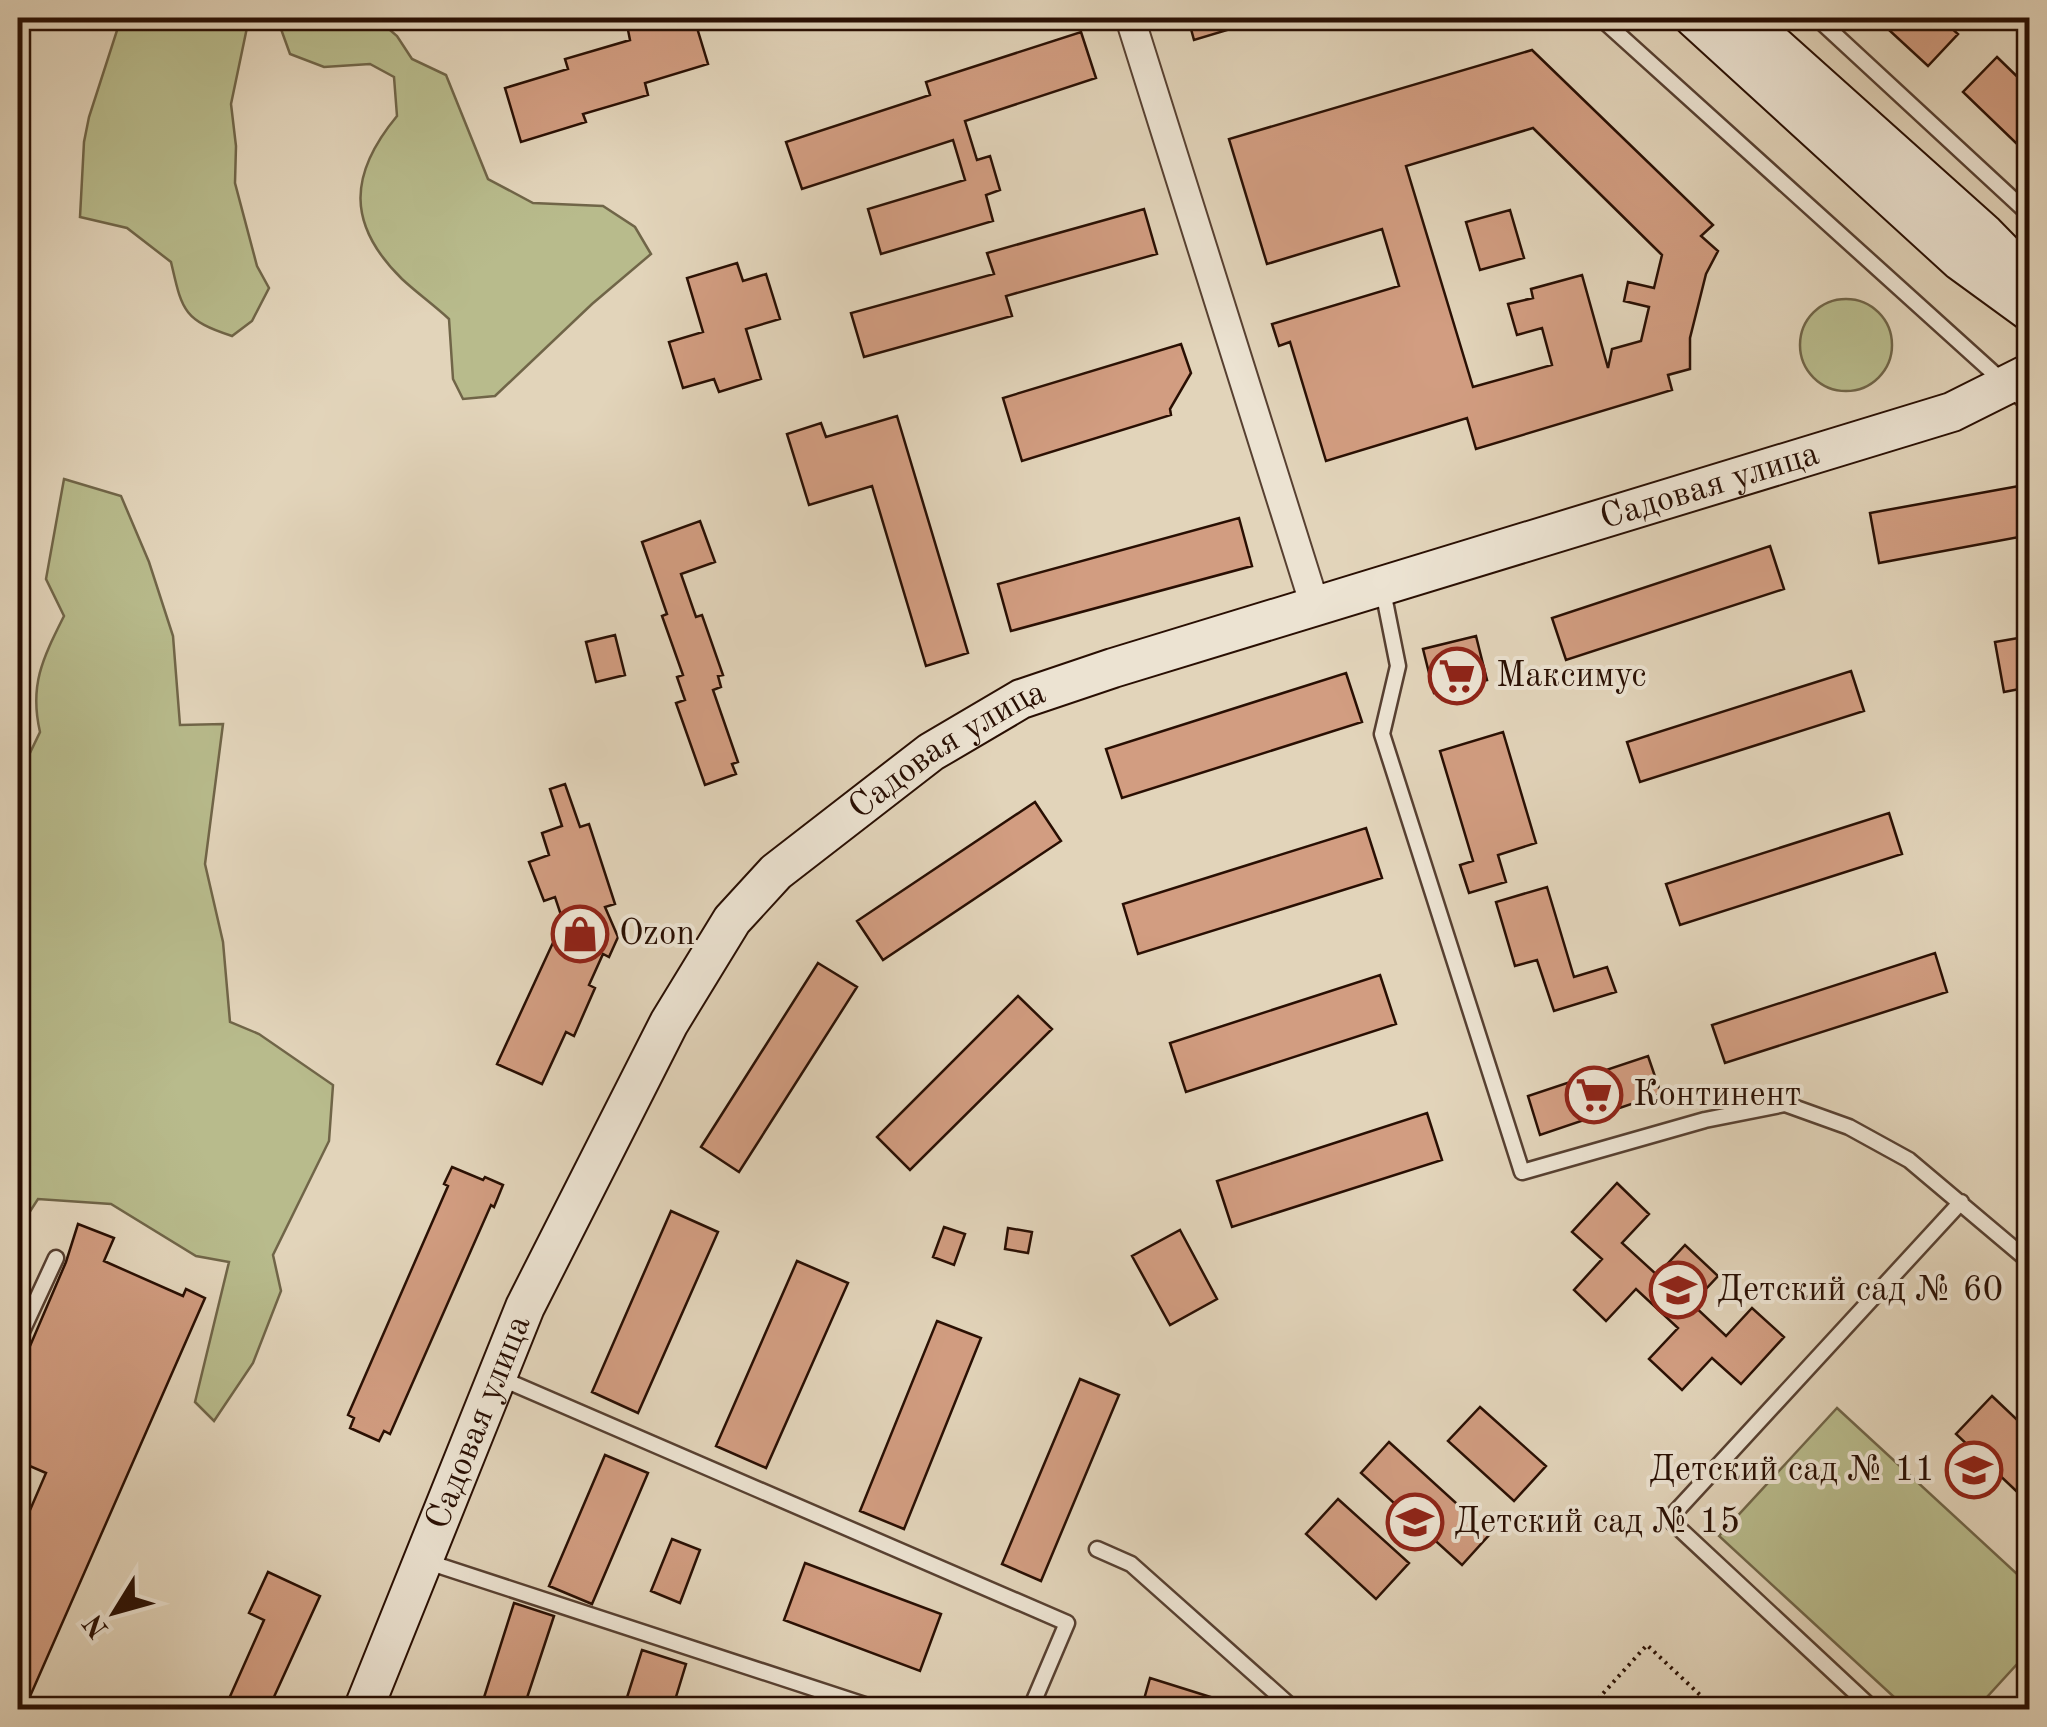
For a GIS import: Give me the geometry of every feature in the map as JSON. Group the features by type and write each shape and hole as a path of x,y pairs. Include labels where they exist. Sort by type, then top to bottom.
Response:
{"main road":[{"path":"1694,18 1960,261 2030,312"},
{"path":"1744,18 1985,234 2030,280"},
{"name":"Садовая улица","path":"363,1710 525,1308 670,1023 732,920 776,872 931,752 1021,700 1113,668 2022,388"}],"street":[{"path":"1130,18 1315,606"}],"lane":[{"path":"1818,18 2030,215"},
{"path":"1605,19 2022,388"},
{"path":"1382,586 1398,666 1382,734 1522,1172 1704,1120 1785,1104 1849,1127 1909,1160 2030,1262"},
{"path":"1874,1710 1669,1520 1962,1202"},
{"path":"18,1340 56,1258"},
{"path":"497,1376 1067,1622 1030,1710"},
{"path":"1096,1549 1131,1564 1295,1710"},
{"path":"423,1560 880,1710"}],"path":[{"path":"1588,1710 1647,1645 1716,1710"}],"green space":[{"path":"121,18 249,18 231,104 235,183 257,266 269,288 252,321 232,336 203,324 187,311 171,262 127,228 80,217 89,117"},
{"path":"277,18 376,18 397,36 412,59 446,75 488,179 533,203 603,206 635,227 651,254 495,396 463,399 453,379 449,319 384,259 363,219 363,179 381,137 397,116 394,77 370,64 324,67 290,54"},
{"path":"1846,299 1872,307 1884,319 1892,345 1884,371 1872,383 1846,391 1820,383 1808,371 1800,345 1808,319 1820,307"},
{"path":"64,479 121,496 149,562 173,636 180,725 223,724 205,864 223,942 230,1022 259,1034 333,1085 329,1141 273,1255 281,1291 253,1363 214,1421 195,1402 229,1262 196,1256 111,1204 38,1199 18,1230 18,778 40,732 37,686 64,616 46,579"},
{"path":"1837,1408 2029,1585 2029,1651 1976,1709 1907,1709 1719,1536"}],"building":[{"path":"671,18 694,18 708,64 645,83 648,95 583,114 586,122 521,142 505,88 568,69 565,59 630,40 628,30"},
{"path":"1188,18 1253,18 1254,22 1194,40"},
{"path":"1876,18 1940,18 1958,34 1928,66"},
{"path":"1081,32 1096,78 965,121 977,160 990,156 1000,190 986,195 993,221 881,254 868,209 965,180 953,140 802,189 786,142 930,95 926,82"},
{"path":"1532,50 1713,225 1701,236 1718,251 1706,274 1690,338 1690,369 1668,375 1672,390 1476,449 1467,418 1326,461 1290,342 1279,346 1272,324 1399,286 1382,229 1267,264 1229,139","holes":["1533,128 1662,255 1654,288 1628,282 1624,301 1649,307 1641,341 1612,349 1608,368 1582,275 1531,289 1533,298 1508,304 1517,335 1542,328 1552,365 1473,387 1406,166"]},
{"path":"1997,57 2030,89 2030,131 2017,144 1963,92"},
{"path":"1144,209 1157,254 1006,296 1012,316 864,357 851,313 994,274 987,253"},
{"path":"1510,210 1524,258 1480,270 1466,222"},
{"path":"737,263 743,281 766,274 780,319 746,329 761,379 719,392 714,379 683,388 669,342 703,332 687,278"},
{"path":"1181,344 1191,373 1170,409 1171,415 1022,461 1003,398"},
{"path":"897,416 968,653 926,666 872,486 809,505 787,434 821,423 826,437"},
{"path":"2030,484 2030,535 1879,563 1870,513"},
{"path":"1239,518 1252,566 1011,631 998,584"},
{"path":"700,521 715,562 681,574 696,617 702,615 723,675 718,676 721,687 713,690 738,762 732,764 736,774 705,785 676,703 685,700 677,677 683,675 642,542"},
{"path":"1770,546 1784,589 1566,660 1552,618"},
{"path":"615,635 625,675 596,682 586,642"},
{"path":"1476,636 1487,680 1434,693 1423,649"},
{"path":"2030,636 2030,687 2004,692 1995,642"},
{"path":"1851,671 1864,711 1640,782 1627,742"},
{"path":"1346,673 1362,722 1122,798 1106,749"},
{"path":"1503,732 1536,843 1498,855 1506,882 1469,893 1460,865 1473,861 1440,751"},
{"path":"565,784 580,827 589,824 615,904 605,907 618,937 609,957 603,954 589,985 595,988 574,1036 566,1032 542,1084 497,1064 563,921 555,897 544,901 529,862 549,855 542,833 562,826 550,789"},
{"path":"1035,802 1061,841 883,960 857,921"},
{"path":"1889,813 1902,854 1680,925 1666,884"},
{"path":"1366,828 1382,878 1138,954 1123,904"},
{"path":"1547,887 1574,977 1607,967 1616,992 1554,1011 1537,960 1515,966 1496,902"},
{"path":"1935,953 1947,992 1725,1063 1712,1025"},
{"path":"818,963 857,987 739,1172 701,1147"},
{"path":"1380,975 1396,1024 1186,1092 1170,1043"},
{"path":"1018,996 1052,1029 910,1170 877,1137"},
{"name":"Континент","path":"1648,1056 1661,1094 1540,1135 1528,1096"},
{"path":"1427,1113 1442,1160 1232,1227 1217,1181"},
{"path":"452,1167 503,1185 390,1434 384,1431 379,1441 350,1428 354,1418 348,1415 448,1186 444,1184"},
{"path":"1617,1183 1649,1214 1622,1243 1657,1275 1685,1245 1718,1276 1692,1304 1726,1336 1752,1308 1784,1337 1741,1384 1712,1358 1682,1390 1649,1359 1678,1328 1636,1289 1606,1321 1574,1290 1602,1259 1572,1232"},
{"path":"671,1211 718,1232 638,1413 592,1392"},
{"path":"78,1224 114,1238 104,1261 183,1296 186,1289 205,1298 24,1710 18,1710 18,1538 46,1473 18,1461 18,1374"},
{"path":"944,1227 965,1234 954,1265 933,1257"},
{"path":"1008,1228 1032,1232 1028,1253 1005,1249"},
{"path":"1180,1230 1217,1299 1170,1325 1132,1256"},
{"path":"797,1261 848,1283 766,1468 716,1446"},
{"path":"937,1321 981,1338 904,1529 860,1511"},
{"path":"1080,1379 1119,1395 1041,1581 1002,1564"},
{"path":"1992,1396 2030,1432 2030,1504 1956,1434"},
{"path":"1480,1407 1546,1466 1514,1501 1448,1441"},
{"path":"1389,1442 1490,1534 1462,1565 1361,1473"},
{"path":"605,1455 648,1473 592,1604 549,1586"},
{"path":"1338,1499 1409,1563 1376,1599 1306,1534"},
{"path":"672,1539 700,1550 680,1603 651,1591"},
{"path":"805,1563 941,1614 920,1671 784,1620"},
{"path":"268,1572 320,1596 268,1710 224,1710 264,1620 249,1613"},
{"path":"514,1603 554,1616 523,1710 480,1710"},
{"path":"642,1650 686,1664 672,1710 623,1710"},
{"path":"1150,1678 1236,1705 1236,1710 1141,1710"}],"place":[{"name":"Максимус","path":"1457,676"},
{"name":"Ozon","path":"580,934"},
{"name":"Континент","path":"1594,1095"},
{"name":"Детский сад № 60","path":"1678,1290"},
{"name":"Детский сад № 11","path":"1974,1470"},
{"name":"Детский сад № 15","path":"1415,1522"}]}
